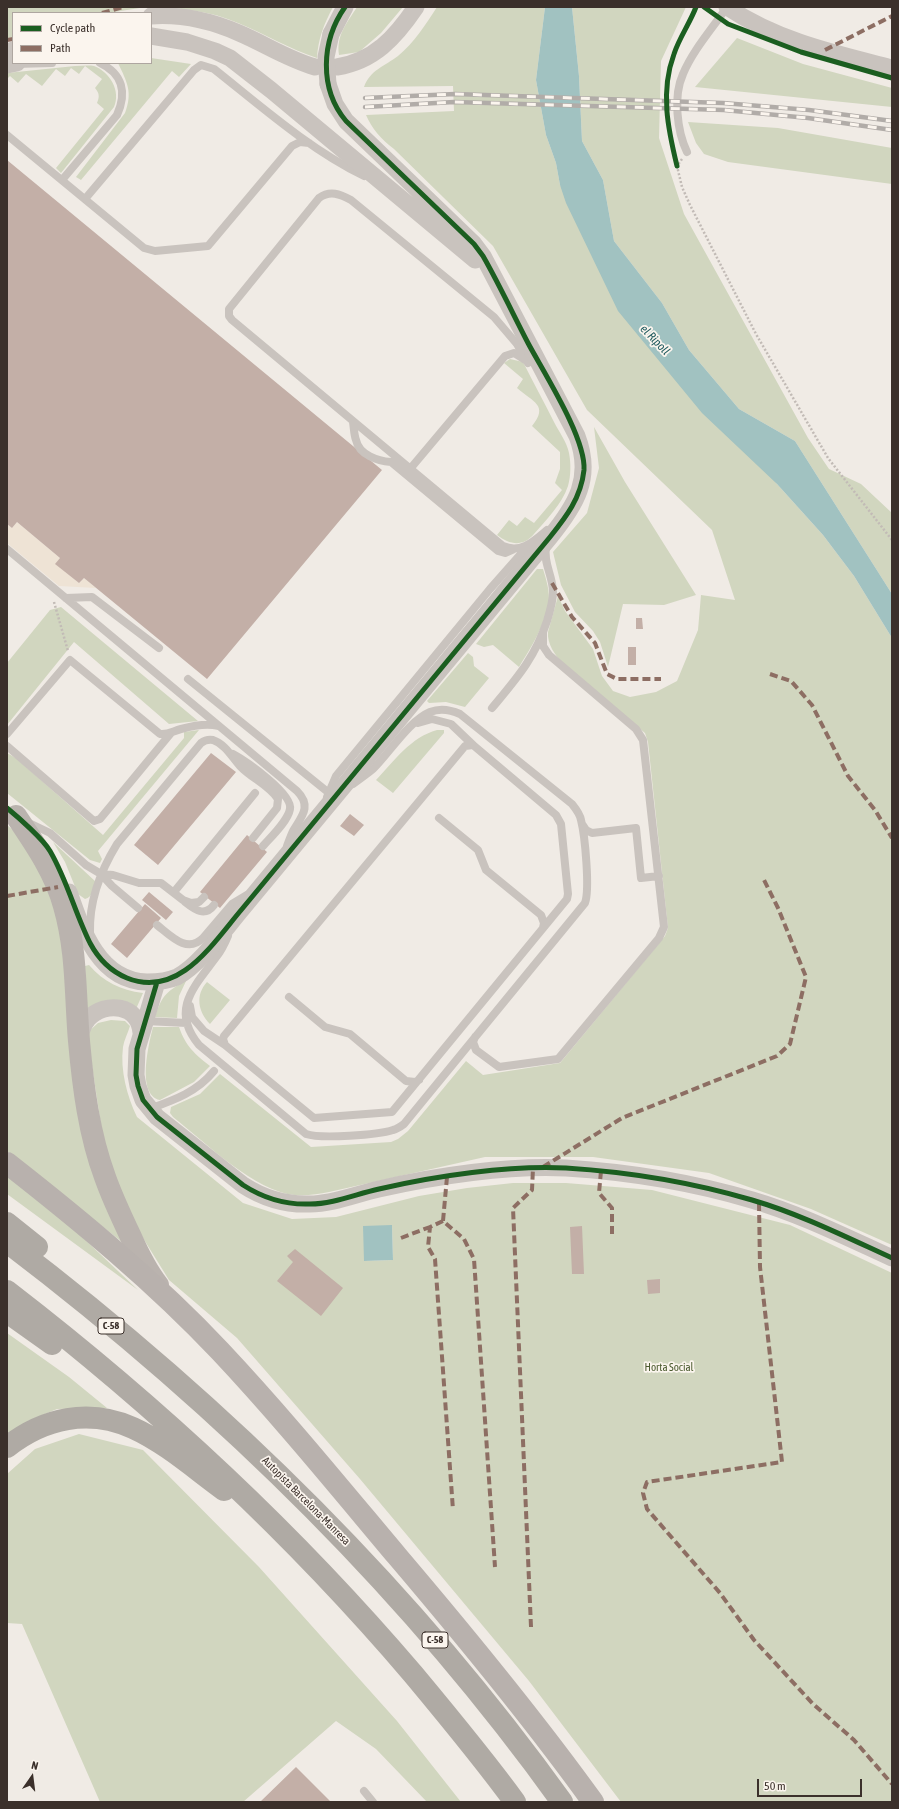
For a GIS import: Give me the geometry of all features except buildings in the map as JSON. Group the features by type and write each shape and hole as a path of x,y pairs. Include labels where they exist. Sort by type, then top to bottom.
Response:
{"highway":[{"path":"7,1223 108,1305 212,1412"},
{"name":"Autopista Barcelona-Manresa","path":"7,1242 56,1280 212,1412 284,1478 381,1578 511,1733 562,1802"},
{"path":"7,1291 114,1376 178,1432 282,1532 336,1587 386,1643 468,1741 515,1802"},
{"path":"7,1312 178,1432"},
{"path":"7,1448 30,1431 43,1425 62,1420 80,1418 118,1422 133,1428 165,1448 282,1532"}],"main road":[{"path":"7,1163 88,1229 189,1320 219,1350 295,1436 471,1643 535,1724 593,1802"}],"street":[{"path":"12,812 50,849 68,886 96,954 112,970 134,981 157,982 176,977 186,971 209,949 262,886 318,817 332,796 569,514 580,492 584,469 583,457 577,436 483,256 474,244 346,121 335,104 328,84 326,57 331,34 345,7"},
{"path":"337,67 362,61 385,45 416,7"},
{"path":"727,7 754,24 788,39 892,68"},
{"path":"152,16 194,19 217,24 238,32 283,56 315,66"},
{"path":"152,36 187,42 215,51 230,58 271,90 482,265 505,298"},
{"path":"12,812 49,869 58,887 64,905 75,965 79,1041 85,1091 96,1148 104,1177 115,1205 153,1279 189,1320"},
{"path":"157,982 137,1049 136,1075 138,1086 149,1109 243,1185 255,1193 273,1200 289,1203 310,1204 327,1202 379,1189 490,1172 549,1168 614,1172 694,1185 753,1200 802,1218 892,1258"},
{"path":"79,1041 82,1029 89,1018 110,1009 123,1009 130,1012 143,1027"}],"lane":[{"path":"687,152 681,140 677,118 678,92 682,76 696,52 727,7"},
{"path":"62,180 116,115 123,98 119,80 109,67 102,64"},
{"path":"85,199 194,70 201,65 214,69 310,144 339,163 396,194"},
{"path":"7,135 144,248 155,251 208,246 292,146 300,142 310,144"},
{"path":"514,549 503,546 353,422 232,320 228,312 231,304 319,198 325,194 338,194 351,200 494,317 517,344 528,363"},
{"path":"410,469 505,356 514,353 522,357 558,399"},
{"path":"353,422 358,446 372,458 379,461 391,462 498,551 505,553 524,547 569,514"},
{"path":"492,708 527,666 543,633 552,600 552,583 545,555 547,543 550,537"},
{"path":"332,796 336,776 490,589 529,544"},
{"path":"7,549 297,791 304,800 305,806 303,815 293,831 280,864"},
{"path":"66,598 92,596 159,648"},
{"path":"475,1037 473,1042 474,1047 488,1060 499,1067 558,1059 663,933 665,921 643,740 636,729 549,655 543,646 543,633"},
{"path":"7,734 70,660 74,661 156,732 164,735 182,728 208,724 222,729"},
{"path":"188,679 332,796"},
{"path":"242,909 218,954 197,980 187,1002 187,1023 192,1037 199,1045 301,1131 314,1137 321,1137 388,1132 400,1128 585,903 588,890 582,824 578,811 572,804 460,714 445,710 431,712 411,727 372,770 332,796"},
{"path":"197,980 190,998 192,1017 204,1031 225,1045 314,1118 392,1112 568,896 560,819 457,730 444,721 427,720 411,727"},
{"path":"7,746 92,819 97,820 171,733"},
{"path":"90,942 91,909 102,874 117,844 205,740 212,740 250,765 284,793 290,801 290,809 286,818 263,846"},
{"path":"225,1045 223,1039 224,1036 464,746 473,745"},
{"path":"231,753 240,766 278,799 277,808 253,838"},
{"path":"174,892 255,793"},
{"path":"12,812 50,833 86,865 102,874 112,886 138,908"},
{"path":"439,818 478,850 486,870 541,915 544,923 543,928"},
{"path":"582,824 586,830 592,833 636,828 641,878 660,876"},
{"path":"102,874 113,875 139,883 161,883 194,909 204,912 209,911 214,905"},
{"path":"157,925 180,942 192,945 198,943 232,904 262,886"},
{"path":"183,900 195,903 204,897"},
{"path":"289,997 325,1027 350,1034 406,1081 415,1082 419,1080"},
{"path":"143,1027 187,1023"},
{"path":"149,1109 188,1094 205,1082 214,1071"},
{"path":"364,1791 373,1802"}],"path":[{"path":"675,160 682,187 690,205 756,334 828,458 892,540"},
{"path":"48,583 70,660"}],"green space":[{"path":"7,7 146,7 114,12 12,12 12,37 7,38"},
{"path":"151,7 333,7 322,32 317,58 228,19 185,9"},
{"path":"357,7 403,7 381,33 359,52 339,55 339,41 341,35"},
{"path":"437,7 545,7 536,80 546,135 556,163 560,185 777,484 823,535 854,576 892,638 892,1245 811,1209 709,1173 593,1157 485,1157 329,1192 295,1195 280,1192 247,1176 215,1152 170,1113 171,1107 200,1094 220,1074 311,1147 391,1142 398,1139 408,1131 466,1061 483,1075 560,1063 665,936 668,928 648,742 645,733 563,664 554,653 550,645 548,632 558,596 565,611 593,649 602,676 613,691 630,697 656,692 677,681 698,630 701,595 735,600 712,530 587,410 493,246 381,138 368,120 366,115 454,111 453,86 364,87 374,72 398,56 409,45"},
{"path":"572,7 686,7 661,61 659,138 684,214 808,438 829,469 861,484 892,513 892,594 795,441 739,409 689,350 662,303 614,241 603,180 582,141 579,76"},
{"path":"737,38 803,64 892,88 892,107 695,87"},
{"path":"152,58 191,64 179,77 172,71 81,180 76,177 125,113 129,93 118,64 152,64"},
{"path":"85,66 79,74 71,68 65,76 56,69 42,86 26,74 18,83 10,76 7,79 7,73"},
{"path":"85,66 94,66 109,77 113,83 116,95 114,107 61,173 56,168 104,109 97,103 99,95 95,88 102,79"},
{"path":"688,122 778,128 892,148 892,184 728,162 704,154 696,143"},
{"path":"510,359 523,362 567,445 570,465 570,478 562,499 534,534 521,543 512,543 497,535 509,520 517,526 525,517 534,523 562,490 555,483 560,469 560,452 532,426 537,419 539,408 537,404 517,388 523,379 504,363"},
{"path":"594,427 625,482 696,595 664,605 623,604 608,667 600,642 593,631 575,612 561,585 553,552 587,513 599,468"},
{"path":"537,569 543,569 545,576 549,595 548,608 538,634 519,667 493,645 484,647 476,644"},
{"path":"61,607 198,721 169,724 74,642 7,725 7,663 50,610"},
{"path":"468,653 473,657 474,666 489,678 465,707 446,702 429,703 427,701"},
{"path":"199,730 98,851 102,859 100,863 90,860 7,793 7,753 16,758 103,835 184,738 184,732"},
{"path":"437,730 444,730 444,733 393,793 376,780 411,744 428,733"},
{"path":"7,825 24,843 36,863 56,908 122,1242 7,1151"},
{"path":"53,842 96,882 88,898 85,899 78,894 65,862"},
{"path":"89,965 107,981 127,990 143,993 136,1009 87,1011 85,966"},
{"path":"187,979 179,996 177,1018 155,1017 166,994"},
{"path":"207,982 230,1000 210,1024 203,1014 200,1003 201,992"},
{"name":"Horta Social","path":"111,1020 125,1021 130,1026 122,1056 123,1074 127,1092 137,1117 243,1203 292,1219 336,1217 419,1196 467,1188 513,1183 566,1183 652,1190 790,1225 892,1273 892,1802 621,1802 529,1681 360,1479 237,1338 169,1280 130,1217 105,1151 87,1033 98,1023","holes":["392,1225 393,1260 364,1261"]},
{"path":"153,1027 179,1027 188,1045 210,1066 194,1082 160,1100 153,1096 148,1089 146,1079 147,1056"},
{"path":"7,1176 78,1233 138,1290 7,1194"},
{"path":"7,1333 69,1377 107,1408 57,1409 28,1421 7,1438"},
{"path":"79,1434 143,1450 259,1567 397,1721 461,1802 427,1802 376,1749 336,1721 243,1802 100,1802 22,1624 7,1623 7,1474 35,1449"}],"shaded area":[{"path":"17,522 60,558 56,564 79,583 84,578 96,588 59,586 7,543 7,524 12,528"}],"water":[{"name":"el Ripoll","path":"545,7 572,7 579,76 582,141 603,180 614,241 662,303 689,350 739,409 795,441 892,594 892,638 854,576 823,535 777,484 702,413 618,311 566,203 560,185 556,163 546,135 536,80"},
{"path":"392,1225 393,1260 364,1261 363,1226"}],"railway":[{"path":"365,98 455,94 723,103 809,110 892,121"},
{"path":"365,107 454,102 724,110 808,118 892,130"}],"marked path":[{"path":"106,12 123,7"},
{"path":"825,50 892,16"},
{"path":"7,40 12,39"},
{"path":"552,583 572,617 595,643 607,674 617,679 661,679"},
{"path":"770,674 791,681 812,705 848,776 875,810 892,838"},
{"path":"543,1167 622,1118 777,1056 790,1044 806,977 778,908 763,878"},
{"path":"7,896 58,887"},
{"path":"531,1627 513,1208 532,1190 533,1168"},
{"path":"601,1171 599,1193 612,1208 612,1235"},
{"path":"447,1177 443,1221 464,1239 474,1259 495,1567"},
{"path":"759,1203 760,1267 782,1462 647,1482 643,1493 647,1509 720,1593 754,1640 813,1704 854,1740 892,1784"},
{"path":"443,1221 430,1227 428,1247 435,1259 453,1510"},
{"path":"401,1238 430,1227"}],"cycle path":[{"path":"7,808 24,822 47,846 61,873 90,943 105,964 115,972 127,978 146,982 163,981 179,974 193,964 219,937 550,537 562,522 580,489 584,470 583,457 571,424 563,406 528,343 483,256 474,244 346,121 337,108 327,80 326,65 331,35 337,20 345,7"},
{"path":"677,166 668,124 666,96 667,82 676,48 696,7"},
{"path":"704,7 728,24 801,52 892,78"},
{"path":"157,982 137,1049 136,1075 143,1100 157,1117 243,1185 258,1194 283,1202 319,1204 401,1184 472,1172 521,1168 566,1168 613,1172 683,1183 752,1200 805,1219 892,1258"}]}
